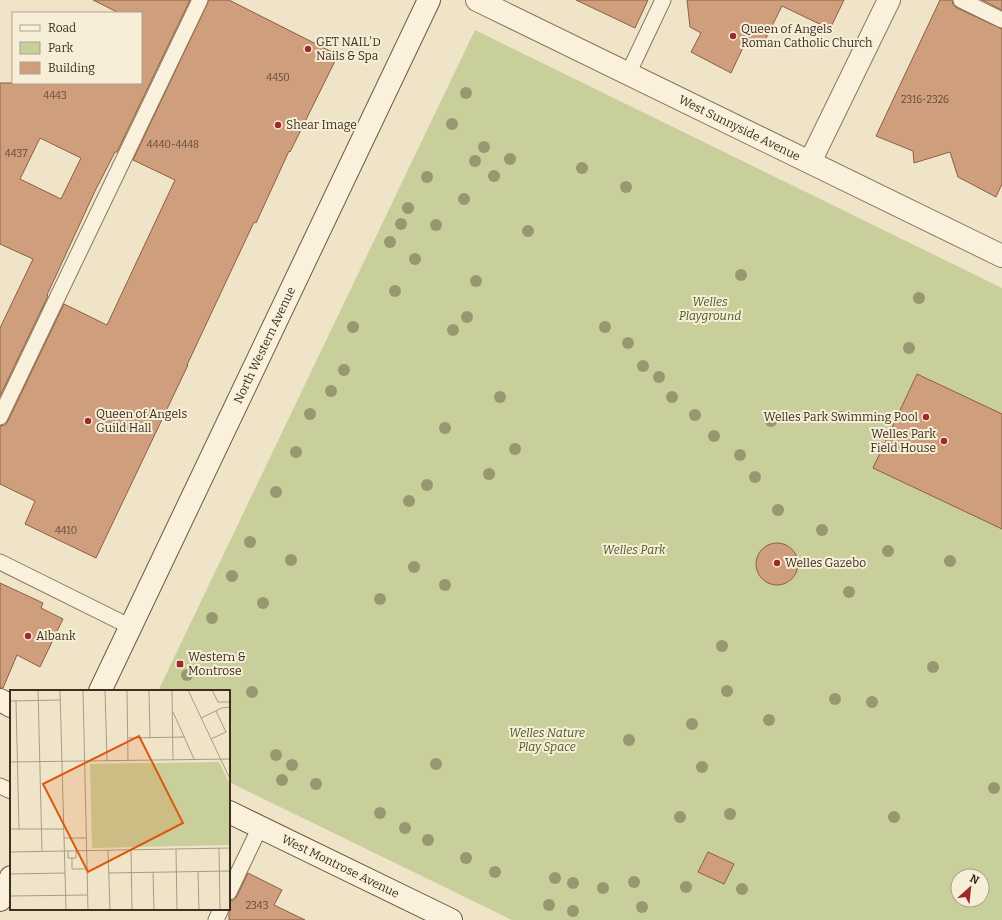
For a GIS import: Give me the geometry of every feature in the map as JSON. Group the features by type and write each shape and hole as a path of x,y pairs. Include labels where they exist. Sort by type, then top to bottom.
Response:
{"main road":[{"name":"North Western Avenue","path":"100,690 429,0"},
{"name":"West Sunnyside Avenue","path":"477,0 1002,256"},
{"path":"810,162 889,0"},
{"path":"0,700 10,705"},
{"name":"West Montrose Avenue","path":"230,812 451,920"}],"lane":[{"path":"0,417 200,0"},
{"path":"628,74 664,0"},
{"path":"961,0 1002,20"},
{"path":"0,562 131,627"},
{"path":"0,786 10,791"},
{"path":"230,890 260,827"},
{"path":"216,920 221,910"}],"green space":[{"name":"Welles Park","path":"475,30 1002,288 1002,920 512,920 230,782 230,690 158,690"}],"building":[{"path":"93,0 190,0 117,152 115,152 95,191 47,295 48,296 0,396 0,328 33,259 0,244 0,83 142,84 142,12 117,12","holes":["40,138 81,158 61,199 20,179"]},
{"path":"209,0 229,0 338,55 290,152 289,151 256,223 254,222 96,558 25,524 35,501 0,484 0,426 5,425 8,421 64,304 107,325 175,180 133,160"},
{"path":"576,0 648,0 635,28"},
{"name":"Queen of Angels Roman Catholic Church","path":"687,0 844,0 830,29 782,6 762,46 747,39 731,73 691,52 701,33 690,27"},
{"path":"940,0 952,0 953,5 957,8 1002,29 1002,184 996,197 958,177 950,152 914,163 913,151 876,136"},
{"path":"982,0 1002,0 1002,10"},
{"name":"Welles Park Field House","path":"917,374 1002,414 1002,529 873,468"},
{"name":"Welles Gazebo","path":"773,543 781,543 789,546 795,552 798,564 795,576 789,582 781,585 773,585 765,582 759,576 756,568 756,560 759,552 765,546"},
{"name":"Albank","path":"0,583 43,603 41,608 63,619 40,667 17,655 3,688 0,688"},
{"path":"708,852 734,864 724,884 698,872"},
{"path":"248,873 282,890 274,905 305,920 229,920 230,901 234,900"}],"place":[{"name":"Queen of Angels Roman Catholic Church","path":"733,36"},
{"name":"GET NAIL'D Nails & Spa","path":"308,49"},
{"name":"Shear Image","path":"278,125"},
{"name":"Welles Park Swimming Pool","path":"926,417"},
{"name":"Queen of Angels Guild Hall","path":"88,421"},
{"name":"Welles Park Field House","path":"944,441"},
{"name":"Welles Gazebo","path":"777,563"},
{"name":"Albank","path":"28,636"},
{"name":"Western & Montrose","path":"180,664"}],"park label":[{"name":"Welles Playground","path":"710,309"},
{"name":"Welles Nature Play Space","path":"547,740"}]}
